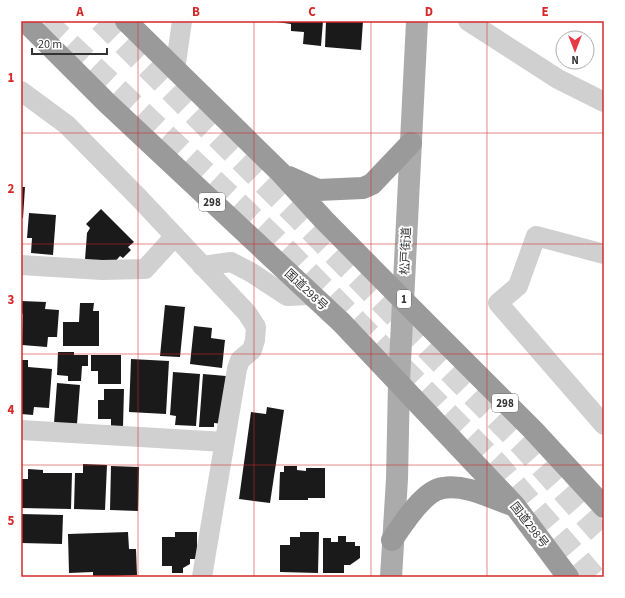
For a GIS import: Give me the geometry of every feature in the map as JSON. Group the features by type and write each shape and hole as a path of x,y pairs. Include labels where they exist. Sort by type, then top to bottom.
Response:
{"highway":[{"name":"国道298号","path":"25,21 106,102 311,295 342,322 515,506 568,577"},
{"name":"298","path":"126,21 282,174 324,220 533,430 604,507"},
{"path":"21,38 106,102"},
{"path":"282,174 318,190 363,188 372,184 411,143"},
{"path":"392,540 407,517 426,496 442,488 464,488 515,506"}],"main road":[{"name":"松戸街道","path":"391,577 392,540 397,479 399,382 417,21"}],"street":[{"path":"175,70 182,21"},
{"path":"468,21 558,79 604,102"},
{"path":"21,91 67,125 175,236 247,313 256,327 255,340 252,350 240,360 237,369 226,442 202,577"},
{"path":"21,265 102,270 145,269 175,236"},
{"path":"604,254 536,236 518,286 498,304 604,425"},
{"path":"202,266 231,262 252,273 287,296 311,295"},
{"path":"21,430 226,442"}],"building":[{"path":"277,21 323,21 321,46 303,44 304,32 291,31 291,24"},
{"path":"326,21 363,21 361,50 325,47"},
{"path":"21,187 25,187 23,218 21,218"},
{"path":"101,209 134,242 128,247 131,250 123,258 120,256 113,264 85,260 87,233 90,228 86,224"},
{"path":"29,213 56,215 53,255 31,253 32,238 27,238"},
{"path":"21,301 46,302 45,309 59,310 57,337 48,337 47,347 22,345 23,314 21,314"},
{"path":"80,303 94,303 93,311 99,311 99,346 63,346 63,322 79,322"},
{"path":"165,305 185,307 180,357 160,356"},
{"path":"194,326 212,328 211,338 225,340 222,368 190,364"},
{"path":"58,352 74,352 74,355 88,355 88,366 82,366 81,381 68,381 68,376 57,375"},
{"path":"91,355 121,355 121,384 98,384 98,371 91,371"},
{"path":"131,359 169,361 166,414 129,412"},
{"path":"21,360 28,360 28,367 52,369 49,408 34,407 33,415 21,414"},
{"path":"173,372 200,374 196,426 175,425 176,416 170,415"},
{"path":"203,374 226,376 223,424 214,423 214,427 199,427"},
{"path":"57,383 80,385 77,424 54,423"},
{"path":"104,389 124,389 123,427 111,427 111,419 98,419 98,400 104,400"},
{"path":"267,407 284,410 270,503 239,499 251,412 266,414"},
{"path":"83,464 107,465 105,510 74,509 75,473 83,473"},
{"path":"111,466 139,467 138,511 110,510"},
{"path":"284,466 297,466 297,470 306,471 306,468 325,468 325,498 308,498 308,500 279,500 280,472 284,472"},
{"path":"28,469 43,470 43,473 72,473 71,509 21,508 21,479 28,479"},
{"path":"21,514 63,515 62,544 21,543"},
{"path":"128,532 129,549 136,549 137,575 93,577 93,572 69,573 68,534"},
{"path":"175,532 197,532 197,559 190,559 190,564 183,568 183,573 172,573 172,566 162,566 162,537 175,537"},
{"path":"300,532 319,532 318,573 280,572 280,545 290,545 290,537 300,537"},
{"path":"338,536 346,536 346,542 355,542 355,546 360,546 360,558 350,565 344,565 344,573 323,573 323,538 331,538 331,542 338,542"}],"tunnel":[{"path":"46,21 273,236 498,464 595,577"},
{"path":"100,21 293,213 521,445 604,538"}]}
